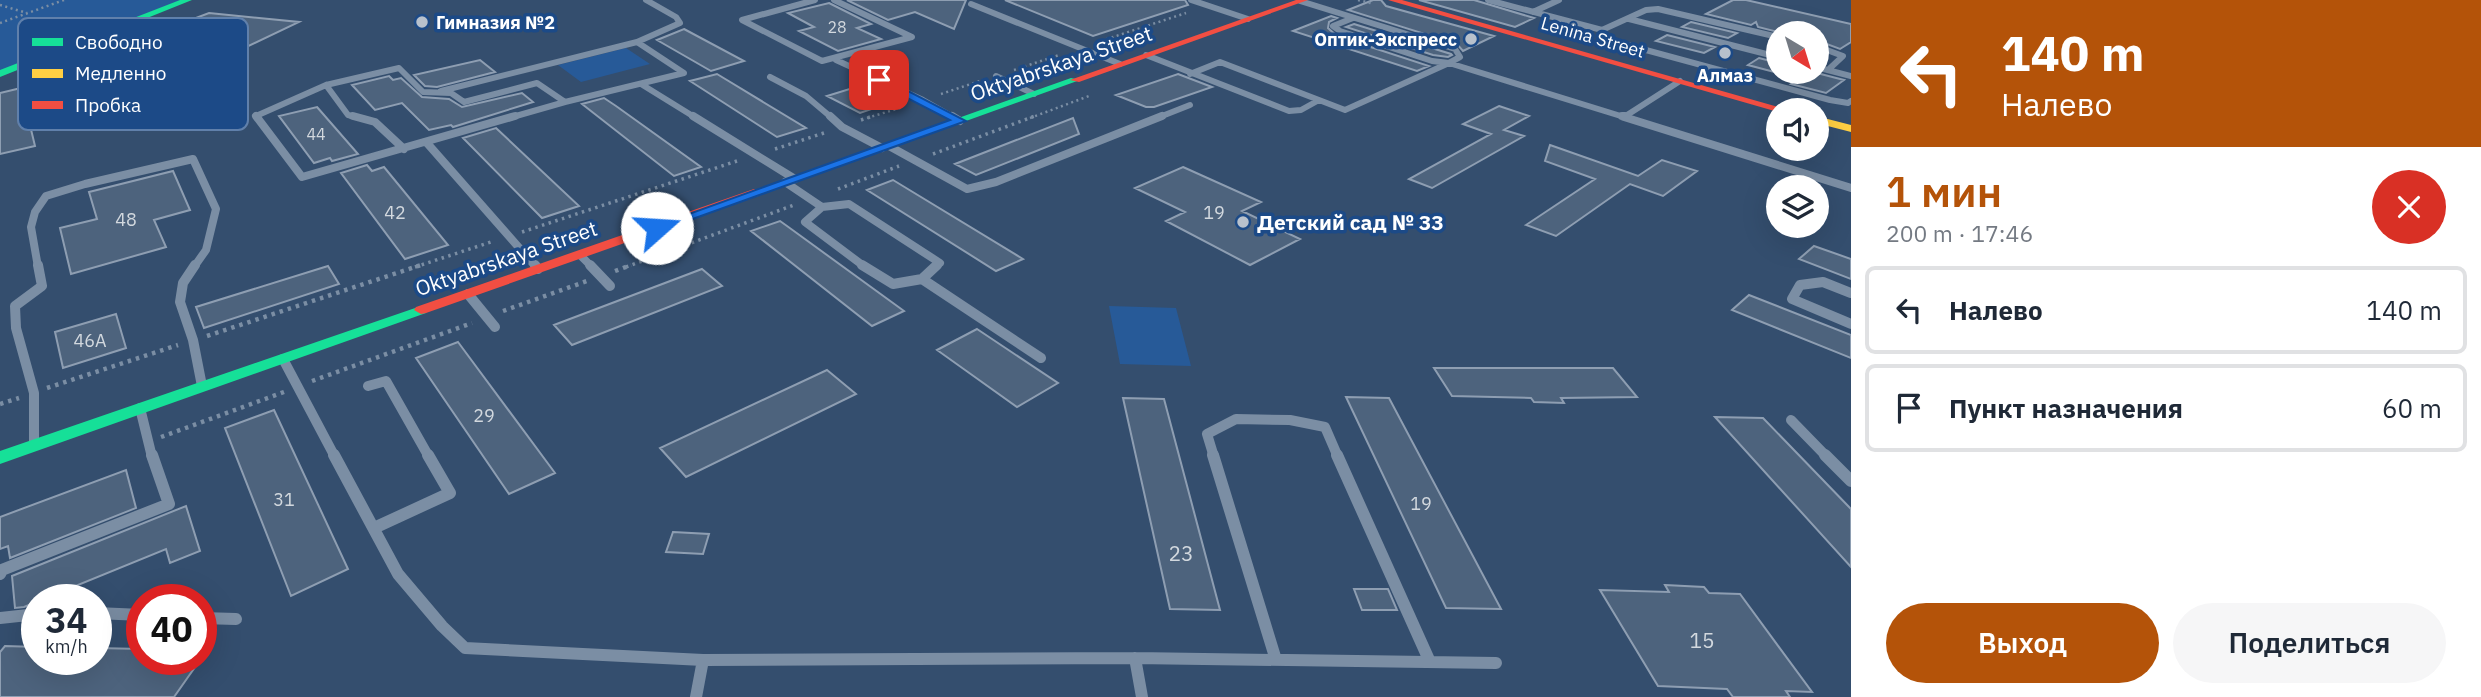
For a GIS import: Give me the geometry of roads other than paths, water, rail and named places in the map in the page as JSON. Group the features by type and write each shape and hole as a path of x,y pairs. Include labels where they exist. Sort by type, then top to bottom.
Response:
{"street":[{"path":"142,18 188,0"},
{"name":"Lenina Street","path":"1392,0 1766,105"},
{"name":"Oktyabrskaya Street","path":"0,458 1302,1"},
{"path":"0,74 18,67"},
{"path":"1829,123 1851,129"}],"lane":[{"path":"435,92 637,42 680,23 676,17 646,0"},
{"path":"815,0 742,20 822,61 836,60 912,37 834,0"},
{"path":"1191,0 1248,19"},
{"path":"1488,0 1602,30 1646,10 1658,9 1766,34"},
{"path":"1533,12 1559,0"},
{"path":"1190,74 1220,62 1345,110 1460,57 1455,49 1302,1"},
{"path":"971,4 1120,64"},
{"path":"1353,18 1333,26 1340,31 1432,61 1449,63 1851,188"},
{"path":"1629,19 1766,54"},
{"path":"1602,30 1602,37 1609,40 1830,100 1848,103 1851,101"},
{"path":"565,102 537,83 464,102 451,93 423,92 399,68 326,85 256,116 302,177 565,102 684,73 637,42"},
{"path":"1829,51 1843,56 1829,69"},
{"path":"1146,55 1289,111 1301,110 1319,100"},
{"path":"836,60 923,100 960,121"},
{"path":"1829,70 1851,76"},
{"path":"996,76 1034,94"},
{"path":"770,77 806,96 842,127 915,160 967,189 996,182 1190,105"},
{"path":"1624,117 1680,81"},
{"path":"641,84 756,155 822,207"},
{"path":"326,85 348,115 375,122 404,149"},
{"path":"427,143 538,269"},
{"path":"34,446 34,393 16,328 15,306 42,286 31,227 34,212 46,196 192,159 216,209 206,250 183,283 180,302 193,340 202,386"},
{"path":"849,204 940,263 922,279 893,284 866,268 805,222 822,207 849,204"},
{"path":"579,255 610,286"},
{"path":"922,279 1041,358"},
{"path":"1851,293 1822,282 1800,285 1792,299 1851,324"},
{"path":"468,294 495,327"},
{"path":"283,359 398,574 442,626 466,648 703,660 1135,658 1496,663"},
{"path":"368,386 386,381 450,493 374,527"},
{"path":"0,574 2,570 169,504 147,442 140,408"},
{"path":"1276,660 1207,435 1237,419 1290,420 1325,427 1430,662"},
{"path":"1791,420 1851,481"},
{"path":"0,618 21,616"},
{"path":"217,618 236,619"},
{"path":"1135,658 1142,697"},
{"path":"696,697 703,660"}],"place":[{"name":"Гимназия №2","path":"422,22"},
{"name":"Оптик-Экспресс","path":"1471,39"},
{"name":"Алмаз","path":"1725,53"},
{"name":"Детский сад № 33","path":"1243,222"}]}
